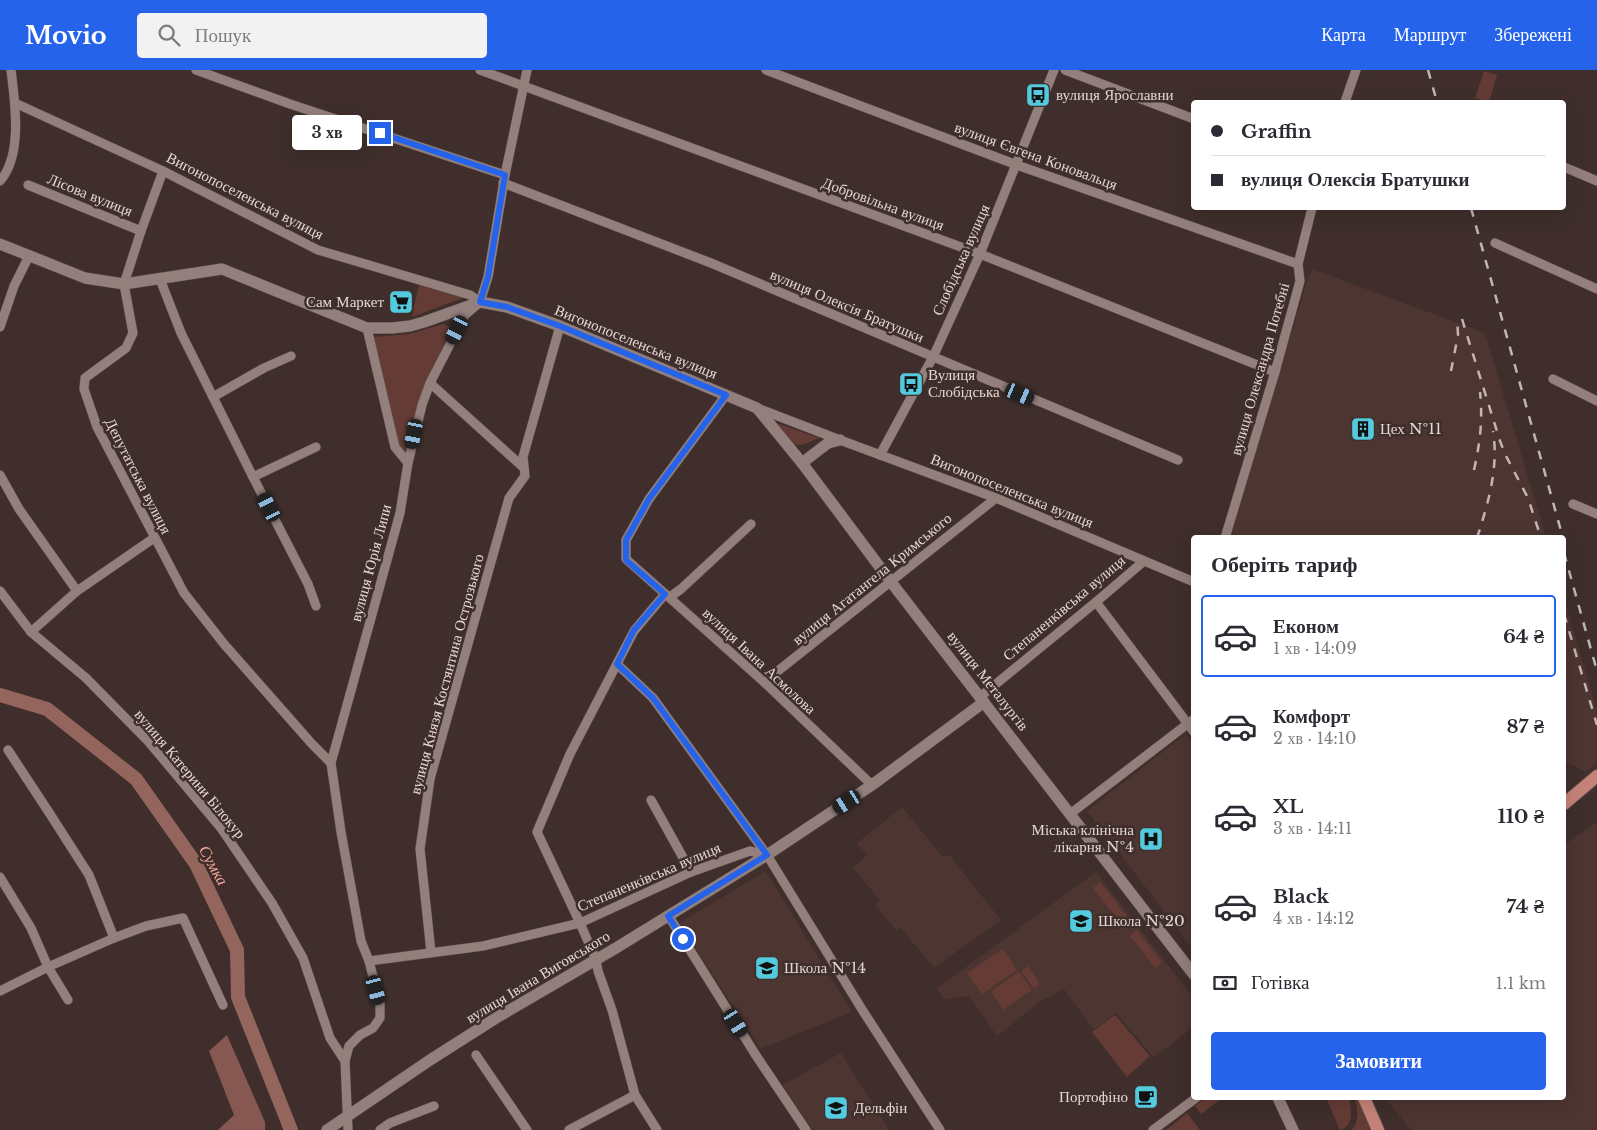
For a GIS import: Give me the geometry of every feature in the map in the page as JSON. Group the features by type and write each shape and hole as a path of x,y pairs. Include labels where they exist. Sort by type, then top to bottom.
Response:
{"main road":[{"path":"0,244 85,278 124,284 222,268 367,328 392,328 424,322 480,302"},
{"name":"Вигонопоселенська вулиця","path":"480,302 507,307 560,326 757,408"},
{"name":"вулиця Металургів","path":"757,408 802,463 891,582 1191,971"},
{"path":"802,463 828,443 840,440"},
{"name":"Степаненківська вулиця","path":"767,855 872,785 982,699"},
{"path":"1566,802 1597,776"},
{"name":"вулиця Івана Виговського","path":"327,1130 496,1018 596,960 767,855"},
{"path":"1279,1100 1293,1130"},
{"path":"1365,1100 1378,1130"}],"street":[{"path":"0,181 6,174 14,146 15,103 11,70"},
{"name":"вулиця Олексія Братушки","path":"196,70 504,179 712,263 1178,460"},
{"name":"Добровільна вулиця","path":"480,70 980,254 1275,372"},
{"name":"вулиця Юрія Липи","path":"345,1061 349,1046 360,1035 373,1028 380,1018 380,1004 369,961 361,941 341,832 331,763 400,514 408,463 422,405 430,383 465,315 480,302 488,277 504,179 527,70"},
{"name":"вулиця Євгена Коновальця","path":"766,70 1017,165 1298,264"},
{"name":"Слобідська вулиця","path":"880,455 933,357 980,254 1054,70"},
{"path":"1066,70 1191,118"},
{"path":"1346,100 1356,70"},
{"name":"Вигонопоселенська вулиця","path":"15,103 163,171 318,250 470,295 480,302"},
{"path":"1566,168 1597,181"},
{"name":"Депутатська вулиця","path":"163,171 124,284 134,333 126,348 86,378 84,389 97,427 184,594 224,644 331,763"},
{"name":"Лісова вулиця","path":"28,185 141,231"},
{"name":"вулиця Олександра Потебні","path":"1226,535 1300,282 1298,264 1312,210"},
{"path":"1495,243 1597,289"},
{"path":"0,327 14,286 29,256"},
{"path":"160,279 181,333 308,584 316,606"},
{"name":"вулиця Князя Костянтина Острозького","path":"432,952 420,850 430,778 509,498 525,476 523,457 560,326"},
{"path":"367,328 395,447 408,463"},
{"path":"213,396 290,356"},
{"path":"1553,379 1597,401"},
{"path":"430,383 524,468"},
{"name":"вулиця Івана Асмолова","path":"726,395 649,499 626,540 626,560 764,682 872,785"},
{"name":"Вигонопоселенська вулиця","path":"757,408 996,498 1191,581"},
{"path":"253,477 316,447"},
{"path":"0,474 19,510 77,591"},
{"name":"вулиця Агатангела Кримського","path":"764,682 996,498"},
{"path":"1573,504 1597,514"},
{"path":"657,1130 635,1095 596,960 537,832 570,754 634,630 667,596 681,589 751,524"},
{"path":"32,632 77,591 154,538"},
{"name":"Степаненківська вулиця","path":"982,699 1144,560"},
{"name":"вулиця Катерини Білокур","path":"0,591 32,632 86,678 148,741 221,828 272,903 304,958 330,1038 345,1061"},
{"path":"1070,814 1191,722 1096,602"},
{"path":"617,664 653,698 767,855 940,1130"},
{"path":"8,750 88,875 114,938"},
{"path":"651,800 691,872"},
{"name":"Степаненківська вулиця","path":"369,961 483,946 580,923 691,872 750,851 767,855"},
{"path":"0,877 31,928 48,967 68,1000"},
{"path":"668,916 806,1130"},
{"path":"0,991 48,967 114,938 146,926 183,918 223,1005"},
{"path":"476,1055 527,1130"},
{"path":"345,1061 348,1130"},
{"path":"569,1130 635,1095"},
{"path":"1153,1130 1193,1100"},
{"path":"380,1130 390,1123 434,1106"}],"shaded area":[{"path":"1484,71 1497,75 1490,100 1475,98"},
{"name":"Цех №11","path":"1312,269 1485,333 1545,535 1231,535"},
{"path":"419,284 465,297 412,317"},
{"path":"443,324 449,326 450,331 421,394 405,451 399,445 373,337 409,334"},
{"path":"776,423 819,438 803,444 794,444"},
{"path":"1566,605 1597,711 1597,762 1586,772 1566,762"},
{"name":"Міська клінічна лікарня №4","path":"1186,734 1191,740 1191,946 1087,811"},
{"path":"902,807 942,856 950,856 1001,920 934,968 900,927 896,930 875,905 880,900 853,868 867,855 857,843"},
{"path":"1597,822 1597,1130 1411,1130 1387,1100 1566,1100 1566,844"},
{"name":"Школа №14","path":"766,871 852,1012 761,1049 679,923"},
{"name":"Школа №20","path":"1096,872 1191,995 1191,1028 1154,1058 1116,1013 1094,1030 1064,989 1041,1001 997,1036 969,996 944,1000 937,988"},
{"path":"1100,882 1133,924 1126,930 1093,888"},
{"path":"1137,930 1162,962 1155,968 1130,936"},
{"path":"1003,949 1017,970 982,994 967,973"},
{"path":"1028,966 1040,984 1034,989 1021,971"},
{"path":"1019,972 1032,990 1003,1010 991,991"},
{"path":"1115,1015 1150,1056 1127,1077 1092,1032"},
{"path":"227,1035 265,1122 265,1130 218,1130 234,1115 209,1051"},
{"name":"Дельфін","path":"841,1053 889,1130 812,1130 782,1085"},
{"path":"1202,1100 1219,1100 1201,1114 1195,1106"},
{"path":"1327,1100 1349,1100 1350,1121 1345,1128 1340,1130"},
{"path":"1355,1100 1359,1100 1371,1130 1352,1130 1357,1118"},
{"path":"1187,1113 1200,1130 1166,1130"}],"waterway":[{"name":"Сумка","path":"0,695 47,709 136,779 196,864 237,950 238,997 291,1130"}],"railway":[{"path":"1428,70 1436,100"},
{"path":"1472,210 1562,535"},
{"path":"1451,371 1458,335 1457,318"},
{"path":"1462,319 1500,441 1528,498 1540,535"},
{"path":"1474,470 1480,431 1480,392"},
{"path":"1478,535 1485,512 1493,472 1495,458 1493,431"},
{"path":"1566,560 1597,671"},
{"path":"1566,621 1597,725"}],"place":[{"name":"вулиця Ярославни","path":"1038,95"},
{"name":"Сам Маркет","path":"401,302"},
{"name":"Вулиця Слобідська","path":"911,384"},
{"name":"Цех №11","path":"1363,429"},
{"name":"Міська клінічна лікарня №4","path":"1151,839"},
{"name":"Школа №20","path":"1081,921"},
{"name":"Школа №14","path":"767,968"},
{"name":"Портофіно","path":"1146,1097"},
{"name":"Дельфін","path":"836,1108"}],"route":[{"path":"380,133 505,175 488,277 480,302 507,307 560,326 726,395 649,499 626,540 626,560 665,594 634,630 617,664 653,698 767,855 668,916 683,939"}]}
